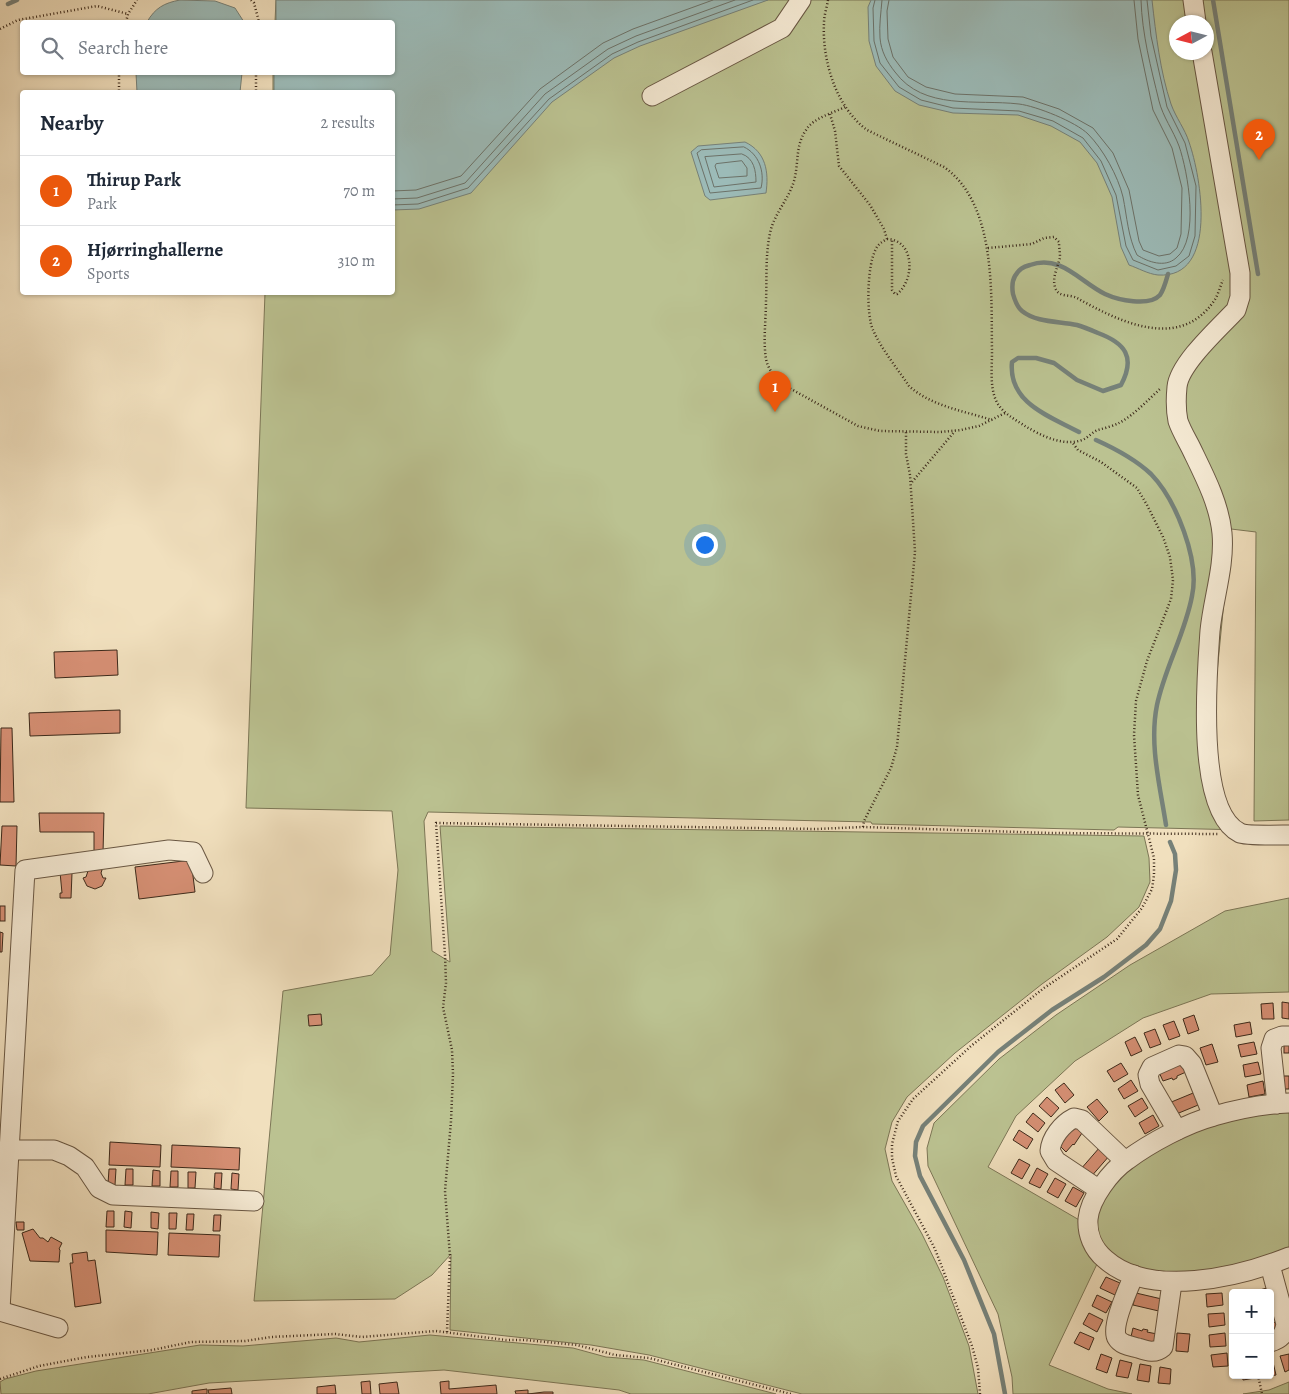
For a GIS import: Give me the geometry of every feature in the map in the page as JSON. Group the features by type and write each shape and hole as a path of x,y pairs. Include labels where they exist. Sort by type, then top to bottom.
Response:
{"street":[{"path":"652,96 782,28 801,0"},
{"path":"1192,0 1195,15"},
{"path":"1203,60 1240,273 1240,297 1236,310 1181,371 1177,386 1178,421 1211,490 1222,534 1222,553 1210,630 1207,749 1212,789 1217,804 1226,820 1241,834 1289,835"},
{"path":"58,1328 0,1310 25,870 169,850 193,852 203,873"},
{"path":"1289,1036 1282,1036 1274,1040 1271,1048 1283,1104 1213,1116 1177,1130 1126,1161 1098,1190 1088,1218 1089,1236 1097,1251 1113,1266 1134,1275 1172,1283 1235,1284 1289,1257"},
{"path":"1177,1130 1150,1084 1148,1075 1152,1067 1179,1055 1186,1056 1192,1064 1213,1116"},
{"path":"1098,1190 1056,1161 1050,1152 1051,1143 1066,1122 1074,1118 1082,1120 1126,1161"},
{"path":"9,1150 54,1150 69,1156 85,1167 100,1188 113,1195 254,1201"},
{"path":"1270,1265 1286,1324 1285,1333 1274,1341"},
{"path":"1134,1275 1114,1328 1116,1338 1123,1343 1150,1352 1159,1351 1163,1347 1172,1283"}],"path":[{"path":"126,20 137,0"},
{"path":"251,0 254,3 258,20"},
{"path":"828,0 824,22 825,50 832,77 845,107 858,123 867,130 952,172 980,218 988,248 993,388 998,405 1005,414 1038,434 1060,441 1080,441 1096,431 1119,423 1160,389"},
{"path":"0,29 18,20 97,6 128,14"},
{"path":"119,75 119,90"},
{"path":"256,75 256,90"},
{"path":"845,107 813,123 802,136 797,151 794,181 771,229 768,246 766,359 774,376 782,384 848,421 858,426 880,431 955,431 979,426 1005,414"},
{"path":"830,114 835,131 839,166 870,204 884,229 887,239"},
{"path":"988,248 1032,244 1044,238 1054,237 1059,242 1060,256 1055,273 1055,287 1059,293 1065,296 1072,295 1104,313 1153,329 1176,328 1199,317 1214,301 1226,275"},
{"path":"892,239 892,290 895,294 898,294 907,281 910,267 909,256 903,245 892,239 887,239 881,243 874,252 870,276 870,318 877,339 909,386 916,392 943,405 993,420"},
{"path":"911,483 955,431"},
{"path":"864,827 864,821 891,768 897,747 915,552 911,483 906,454 906,432"},
{"path":"980,1394 978,1368 972,1346 935,1250 896,1176 892,1158 892,1144 898,1122 913,1099 971,1046 1044,988 1117,939 1142,908 1152,889 1154,858 1138,795 1134,735 1136,701 1147,661 1171,599 1173,580 1170,557 1147,505 1137,488 1101,462 1078,450 1072,442"},
{"path":"447,1332 450,1256 445,1191 453,1074 452,1050 443,1007 446,983 445,955 436,823 816,829 864,827 1050,834 1241,834"},
{"path":"0,1379 40,1366 87,1357 152,1350 191,1342 244,1341 271,1337 335,1334 362,1337 418,1332 447,1332 499,1339 562,1344 615,1355 649,1358 791,1394"},
{"path":"1259,1379 1262,1394"}],"green space":[{"path":"276,0 1289,0 1289,820 1254,821 1256,532 1231,529 1214,704 1214,760 1222,799 1244,830 1118,827 1114,830 872,824 871,822 428,812 424,821 432,951 450,962 440,826 1144,836 1149,858 1150,882 1139,907 1107,937 1042,984 955,1053 907,1097 892,1122 885,1149 892,1181 922,1234 943,1277 969,1346 978,1394 802,1394 649,1355 591,1345 450,1330 451,1254 432,1275 395,1299 254,1301 283,991 372,975 390,955 398,870 392,811 246,808 265,295 395,295 395,90 273,90 273,75 395,75 395,20 275,20"},
{"path":"1289,898 1289,992 1211,994 1143,1018 1075,1061 1016,1116 988,1167 1081,1221 1085,1243 1097,1264 1049,1365 1108,1389 1132,1394 1013,1394 1012,1377 998,1314 928,1166 927,1148 934,1123 999,1059 1056,1015 1130,965 1225,911"},
{"path":"1289,1109 1289,1253 1173,1279 1116,1262 1093,1235 1102,1192 1128,1163 1215,1120"},
{"path":"430,1335 573,1348 606,1357 644,1360 776,1394 631,1394 619,1390 444,1370 209,1383 148,1394 1,1394 0,1382 36,1371 200,1345 243,1346 336,1338 359,1342"},
{"path":"1289,1382 1289,1394 1243,1394 1269,1390"}],"water":[{"path":"180,0 215,1 235,8 243,20 148,20 160,7"},
{"path":"276,0 768,0 640,46 614,58 552,102 471,193 419,209 395,210 395,90 274,90 274,75 395,75 395,20 276,20"},
{"path":"871,0 1152,0 1159,53 1167,91 1173,109 1189,142 1198,178 1201,200 1201,223 1198,244 1190,261 1177,272 1158,275 1129,265 1121,247 1112,197 1097,163 1080,142 1051,126 1018,115 953,113 919,105 895,91 876,66 869,41 868,7"},
{"path":"136,75 242,75 240,90 137,90"},
{"path":"745,142 758,151 762,157 767,178 766,193 710,200 705,196 691,152 698,146"}],"building":[{"path":"117,650 118,675 55,678 54,652"},
{"path":"120,710 120,733 30,736 29,713"},
{"path":"1,728 12,728 14,802 0,802"},
{"path":"39,813 104,813 103,853 94,853 94,832 40,832"},
{"path":"2,826 17,826 16,866 0,865"},
{"path":"191,860 195,892 139,899 135,867"},
{"path":"95,867 102,870 103,878 106,878 102,886 95,889 87,886 83,878 86,877 87,870"},
{"path":"60,872 72,873 71,898 60,898 60,893 62,893"},
{"path":"0,906 5,906 5,921 0,921"},
{"path":"0,932 3,933 2,952 0,952"},
{"path":"1282,1002 1289,1003 1289,1019 1282,1018"},
{"path":"1273,1003 1274,1019 1262,1019 1261,1004"},
{"path":"321,1014 322,1025 309,1026 308,1015"},
{"path":"1194,1015 1199,1030 1188,1034 1183,1019"},
{"path":"1174,1021 1180,1036 1169,1040 1163,1025"},
{"path":"1250,1022 1252,1034 1236,1037 1234,1025"},
{"path":"1155,1029 1161,1044 1150,1048 1144,1033"},
{"path":"1135,1037 1142,1051 1131,1056 1125,1042"},
{"path":"1284,1041 1289,1041 1289,1053 1284,1053"},
{"path":"1254,1042 1257,1054 1241,1057 1238,1045"},
{"path":"1212,1044 1218,1062 1206,1065 1200,1048"},
{"path":"1181,1060 1186,1072 1173,1080 1172,1078 1163,1081 1158,1070"},
{"path":"1258,1062 1261,1074 1245,1077 1243,1065"},
{"path":"1121,1063 1128,1074 1114,1082 1107,1071"},
{"path":"1282,1076 1289,1076 1289,1089 1282,1089"},
{"path":"1131,1080 1138,1091 1124,1099 1118,1089"},
{"path":"1263,1081 1265,1094 1249,1097 1247,1085"},
{"path":"1064,1083 1074,1095 1065,1103 1055,1090"},
{"path":"1198,1091 1203,1103 1174,1115 1169,1103"},
{"path":"1047,1097 1059,1108 1051,1117 1039,1106"},
{"path":"1142,1098 1148,1108 1135,1117 1128,1106"},
{"path":"1097,1099 1108,1112 1099,1121 1087,1107"},
{"path":"1033,1113 1045,1123 1038,1132 1026,1122"},
{"path":"1153,1115 1159,1126 1145,1134 1139,1123"},
{"path":"1073,1125 1082,1133 1074,1145 1066,1152 1057,1143"},
{"path":"1019,1130 1033,1139 1027,1149 1013,1140"},
{"path":"110,1142 161,1145 160,1167 109,1165"},
{"path":"172,1145 240,1148 239,1170 171,1167"},
{"path":"1100,1147 1110,1155 1090,1178 1080,1170"},
{"path":"1019,1159 1030,1165 1022,1179 1011,1173"},
{"path":"1037,1168 1048,1174 1040,1188 1029,1183"},
{"path":"109,1169 116,1169 115,1185 108,1184"},
{"path":"126,1169 133,1169 133,1185 125,1185"},
{"path":"153,1170 160,1171 160,1186 152,1186"},
{"path":"171,1171 178,1171 178,1187 170,1187"},
{"path":"188,1172 196,1172 195,1188 188,1188"},
{"path":"215,1173 222,1173 221,1189 214,1188"},
{"path":"232,1173 239,1174 238,1190 231,1189"},
{"path":"1055,1178 1066,1184 1058,1198 1047,1192"},
{"path":"1073,1187 1084,1193 1076,1207 1065,1201"},
{"path":"107,1211 114,1211 114,1227 106,1227"},
{"path":"125,1211 132,1212 131,1228 124,1227"},
{"path":"151,1212 159,1213 158,1229 151,1228"},
{"path":"169,1213 177,1213 176,1229 169,1229"},
{"path":"187,1214 194,1214 193,1230 186,1230"},
{"path":"214,1215 221,1215 220,1231 213,1231"},
{"path":"16,1222 24,1222 24,1230 17,1230"},
{"path":"33,1229 40,1238 48,1242 51,1237 62,1243 59,1249 59,1262 30,1261 22,1233"},
{"path":"106,1230 158,1232 157,1255 106,1252"},
{"path":"169,1233 220,1235 219,1257 168,1255"},
{"path":"87,1252 88,1261 95,1260 101,1303 75,1307 70,1263 73,1263 72,1254"},
{"path":"1106,1277 1120,1283 1115,1295 1100,1288"},
{"path":"1136,1293 1166,1300 1163,1312 1133,1305"},
{"path":"1222,1293 1223,1305 1207,1307 1206,1294"},
{"path":"1097,1295 1112,1302 1106,1313 1092,1306"},
{"path":"1089,1313 1103,1320 1097,1332 1083,1324"},
{"path":"1224,1313 1225,1325 1209,1327 1208,1314"},
{"path":"1274,1322 1276,1322 1279,1334 1274,1335 1274,1334"},
{"path":"1133,1328 1142,1331 1143,1329 1148,1330 1147,1332 1157,1334 1154,1346 1130,1341"},
{"path":"1080,1332 1094,1338 1089,1350 1074,1343"},
{"path":"1177,1333 1190,1334 1188,1352 1176,1351"},
{"path":"1225,1333 1226,1346 1210,1347 1209,1335"},
{"path":"1227,1353 1228,1366 1213,1367 1211,1355"},
{"path":"1101,1354 1112,1358 1107,1373 1096,1369"},
{"path":"1289,1354 1289,1370 1285,1372 1280,1356"},
{"path":"1120,1360 1132,1363 1128,1378 1116,1376"},
{"path":"1140,1364 1151,1366 1149,1382 1137,1380"},
{"path":"1160,1367 1171,1369 1170,1384 1158,1383"},
{"path":"370,1381 371,1394 362,1394 361,1382"},
{"path":"449,1381 449,1389 496,1385 497,1394 441,1394 440,1382"},
{"path":"397,1382 399,1394 380,1394 379,1384"},
{"path":"335,1385 336,1394 317,1394 317,1387"},
{"path":"231,1388 232,1394 209,1394 208,1390"},
{"path":"207,1389 207,1394 192,1394 192,1391"},
{"path":"528,1390 528,1394 516,1394 515,1391"},
{"path":"544,1392 553,1392 553,1394 528,1394"}],"waterway":[{"path":"8,4 17,0"},
{"path":"1213,0 1258,274"},
{"path":"1079,432 1044,414 1024,398 1012,376 1012,362 1018,358 1036,358 1054,363 1077,380 1103,391 1121,385 1128,366 1125,352 1115,341 1088,329 1077,325 1041,320 1022,311 1016,304 1013,294 1012,285 1015,276 1020,270 1028,266 1051,263 1070,271 1105,294 1125,300 1141,302 1155,299 1160,295 1168,274"},
{"path":"1096,440 1118,451 1151,474 1169,499 1184,531 1189,548 1194,581 1192,596 1185,624 1165,677 1155,720 1156,765 1166,825"},
{"path":"1005,1394 994,1334 964,1260 920,1176 915,1156 916,1142 923,1126 998,1052 1052,1010 1104,977 1146,945 1160,929 1171,901 1176,870 1175,854 1170,842"}],"place":[{"name":"Hjørringhallerne","path":"1259,160"},
{"name":"Thirup Park","path":"775,412"}]}
